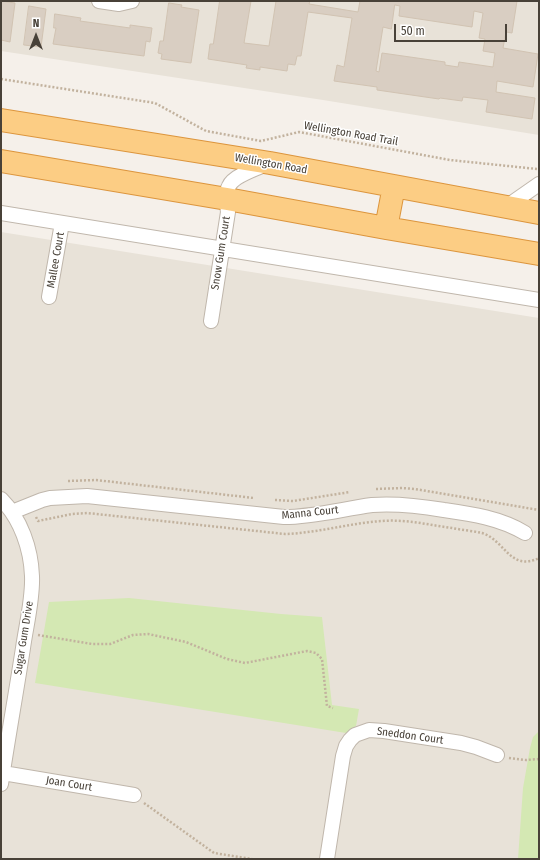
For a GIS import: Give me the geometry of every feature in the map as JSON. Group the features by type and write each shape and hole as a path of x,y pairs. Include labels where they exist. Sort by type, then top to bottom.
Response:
{"highway":[{"name":"Wellington Road","path":"1,120 270,163 539,213"},
{"path":"1,161 539,254"},
{"path":"386,228 394,186"}],"street":[{"path":"99,1 119,4 132,1"},
{"name":"Snow Gum Court","path":"211,321 228,212 227,199 229,184 234,180 270,163"},
{"path":"506,207 539,184"},
{"path":"1,213 539,300"},
{"name":"Mallee Court","path":"49,298 62,223"},
{"name":"Manna Court","path":"14,516 42,500 86,496 284,517 308,516 370,505 397,504 487,517 501,521 525,533"},
{"name":"Sugar Gum Drive","path":"1,499 14,516 22,531 28,547 32,577 25,633 2,778"},
{"name":"Sneddon Court","path":"327,859 343,756 346,746 355,735 369,730 384,731 476,746 497,755"},
{"name":"Joan Court","path":"2,778 134,795"}],"path":[{"name":"Wellington Road Trail","path":"1,79 156,103 206,131 261,141 299,132 450,160 539,169"},
{"path":"25,633 92,644 110,644 133,635 148,634 186,642 227,659 245,663 302,651 313,651 322,659 327,706 333,708"},
{"path":"497,755 526,760 539,758"},
{"path":"134,795 155,812 214,853 252,859"}],"shaded area":[{"path":"1,1 539,1 539,135 323,100 1,51"},
{"path":"1,232 539,318 539,859 1,859"}],"green space":[{"path":"129,598 322,617 332,705 359,709 356,726 346,733 35,683 49,602"},
{"path":"539,731 539,859 518,859 523,788 533,737"}],"building":[{"path":"1,1 15,3 10,42 1,40"},
{"path":"220,1 251,1 244,43 269,46 276,1 310,1 309,4 358,12 360,1 517,1 512,33 506,32 503,48 538,54 533,87 497,81 496,92 535,98 532,119 486,112 488,100 463,97 462,101 439,99 377,90 377,87 334,81 337,65 344,67 352,18 308,12 301,56 297,56 295,65 288,64 287,71 260,67 260,70 246,68 247,65 208,59 210,44 213,44","holes":["395,5 400,6 399,16 472,27 474,11 483,13 479,38 485,39 483,51 495,53 493,67 459,62 458,67 445,65 445,62 382,53 379,72 376,71 383,27 391,29"]},
{"path":"169,3 199,10 191,63 161,59 162,54 158,53 160,41 163,41"},
{"path":"29,6 46,9 41,47 24,45"},
{"path":"55,14 81,18 80,21 130,28 130,25 152,28 150,42 146,41 144,56 53,44 56,28 54,28"}]}
